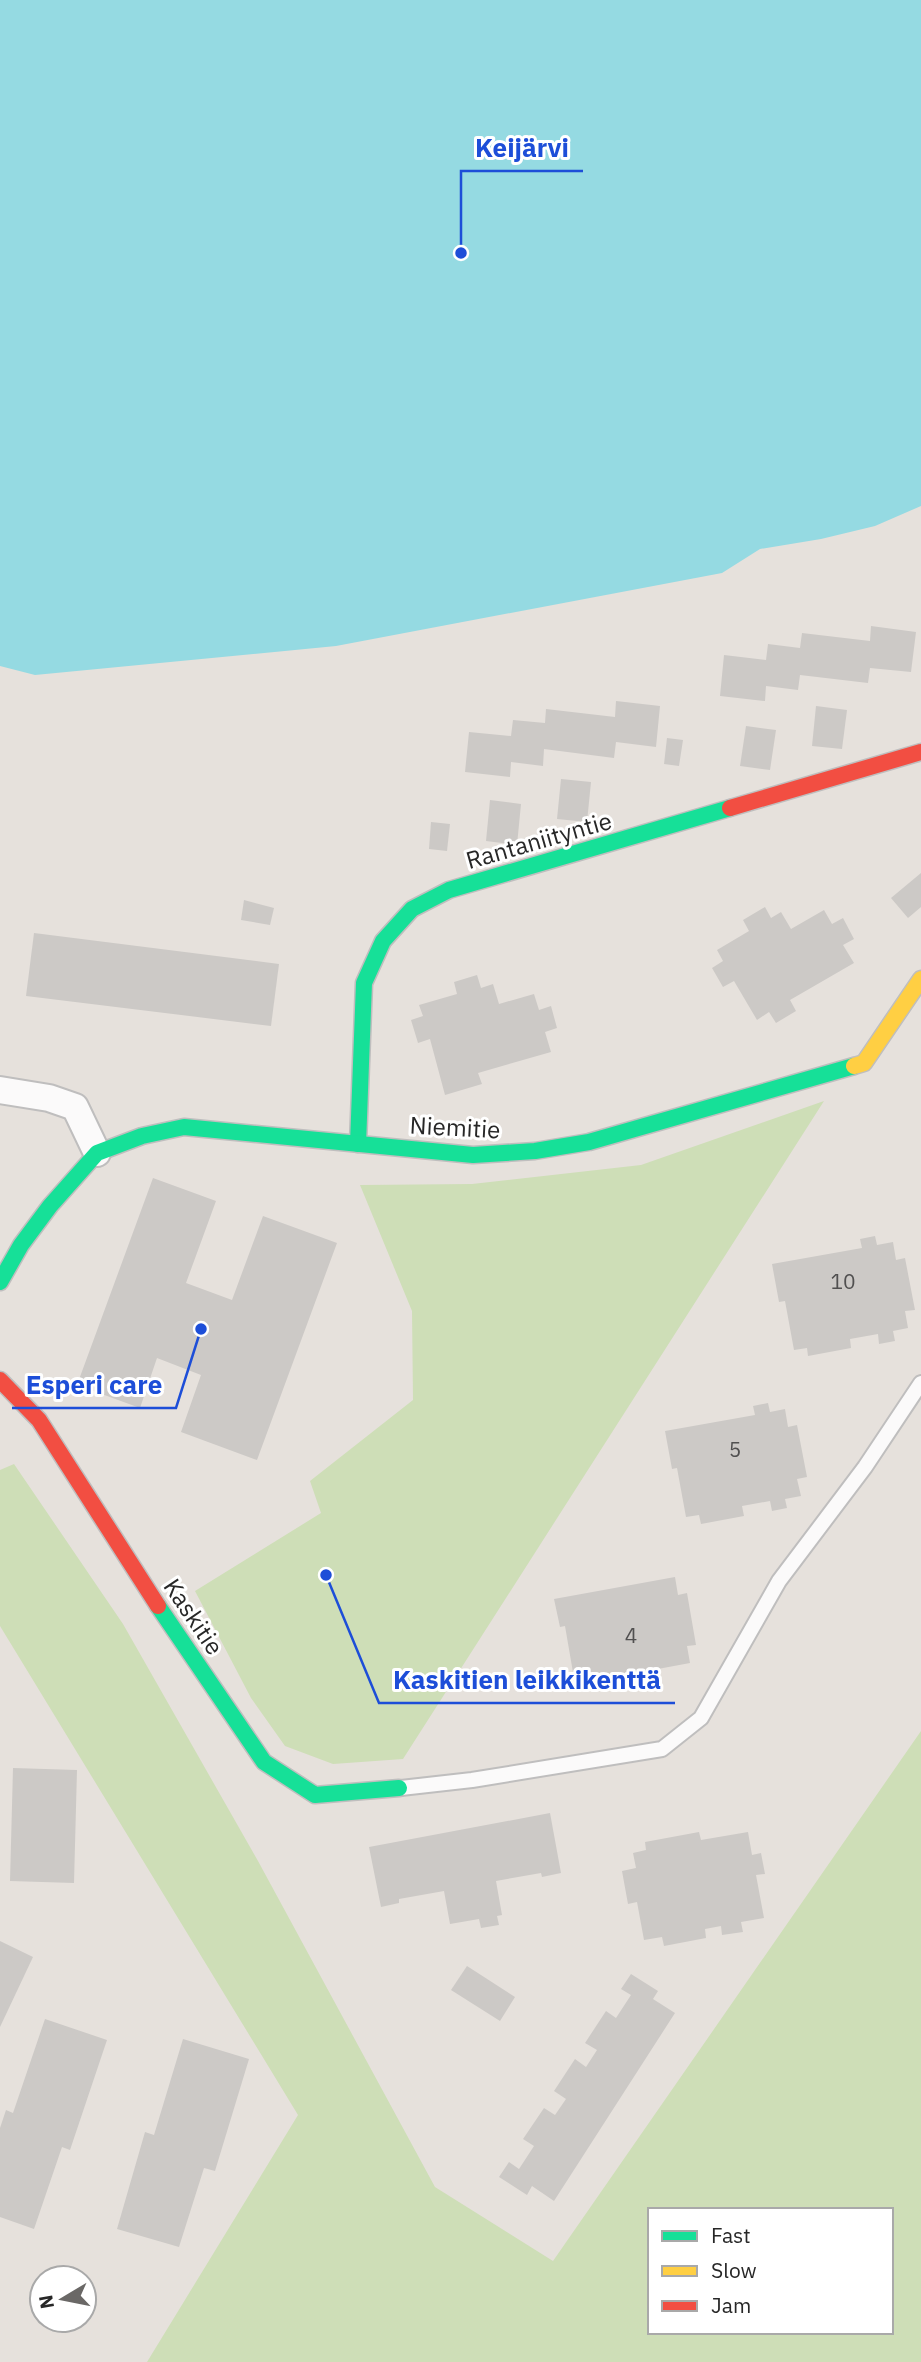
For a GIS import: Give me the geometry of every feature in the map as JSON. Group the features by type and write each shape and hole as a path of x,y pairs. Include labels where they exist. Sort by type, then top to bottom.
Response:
{"street":[{"name":"Rantaniityntie","path":"358,1144 364,983 383,941 412,909 449,890 921,752"},
{"name":"Niemitie","path":"0,1282 21,1245 50,1206 97,1153 142,1136 184,1127 474,1155 535,1152 589,1142 864,1063 920,983"},
{"path":"0,1090 49,1098 75,1107 97,1153"},
{"name":"Kaskitie","path":"0,1380 39,1420 167,1620 264,1762 315,1796 399,1788"}],"lane":[{"path":"399,1788 472,1780 662,1749 701,1718 779,1581 864,1467 921,1383"}],"green space":[{"path":"824,1101 403,1759 333,1764 285,1746 251,1698 195,1591 321,1513 310,1481 413,1400 412,1311 360,1185 472,1184 641,1165"},
{"path":"14,1464 123,1624 258,1861 435,2187 553,2261 921,1731 921,2362 147,2362 298,2115 0,1626 0,1470"}],"water":[{"path":"0,0 921,0 921,506 875,526 821,539 760,549 722,573 336,646 35,675 0,666"}],"building":[{"path":"871,626 916,632 911,672 870,668 868,683 800,675 798,690 766,686 765,701 720,696 724,655 766,660 768,644 800,648 802,633 870,641"},
{"path":"616,701 660,706 656,747 616,742 614,758 544,749 543,766 511,762 510,777 465,772 469,732 511,736 513,720 545,723 546,709 615,717"},
{"path":"816,706 847,710 842,749 812,746"},
{"path":"746,726 776,730 770,770 740,766"},
{"path":"667,738 683,740 679,766 664,764"},
{"path":"561,779 591,782 587,822 557,819"},
{"path":"490,800 521,804 517,845 486,841"},
{"path":"431,822 450,824 447,851 429,849"},
{"path":"921,873 921,907 908,918 891,898"},
{"path":"244,900 274,908 270,925 241,920"},
{"path":"765,907 771,918 781,912 791,929 824,910 832,924 843,918 854,939 843,945 854,963 790,1000 796,1011 776,1023 769,1012 757,1020 734,981 723,987 712,968 723,961 717,950 749,931 743,920"},
{"path":"34,933 279,964 271,1026 26,996"},
{"path":"477,975 481,988 493,984 499,1004 534,994 539,1010 551,1006 557,1028 545,1032 551,1052 478,1073 482,1084 445,1095 430,1039 418,1043 411,1020 423,1016 419,1005 457,994 454,982"},
{"path":"153,1178 216,1201 186,1283 232,1300 263,1216 337,1243 257,1460 181,1432 201,1375 157,1358 140,1408 77,1385"},
{"path":"875,1236 877,1245 893,1242 896,1260 905,1258 915,1310 905,1311 908,1328 893,1331 895,1341 879,1344 878,1334 850,1339 851,1348 808,1356 807,1348 794,1350 785,1301 779,1302 772,1264 862,1248 860,1239"},
{"path":"768,1403 770,1412 785,1409 788,1427 797,1425 807,1477 797,1479 801,1496 785,1499 787,1508 772,1511 770,1501 742,1506 744,1516 701,1524 699,1515 686,1517 677,1468 672,1469 665,1431 755,1415 753,1406"},
{"path":"675,1577 678,1595 687,1593 696,1645 687,1646 690,1663 631,1674 633,1684 591,1691 589,1682 575,1684 565,1626 560,1627 554,1599"},
{"path":"13,1768 77,1770 74,1883 10,1881"},
{"path":"550,1813 561,1873 542,1877 541,1873 496,1881 502,1915 497,1916 499,1925 481,1928 479,1919 450,1924 444,1891 399,1899 399,1903 381,1907 369,1847"},
{"path":"699,1832 701,1840 748,1832 752,1855 761,1853 765,1874 756,1875 764,1918 741,1922 743,1932 722,1935 721,1926 705,1929 706,1938 664,1946 662,1937 644,1940 637,1902 628,1904 622,1871 636,1868 633,1853 646,1850 645,1842"},
{"path":"0,1941 33,1957 0,2027"},
{"path":"467,1966 515,1997 500,2021 451,1990"},
{"path":"631,1974 658,1991 653,1999 675,2013 554,2201 532,2186 527,2195 499,2177 509,2162 519,2169 534,2146 523,2139 544,2108 555,2115 566,2099 554,2091 575,2059 586,2067 597,2050 585,2043 606,2011 616,2018 631,1995 621,1989"},
{"path":"45,2019 107,2040 70,2150 62,2147 34,2229 0,2217 0,2128 6,2110 13,2113"},
{"path":"183,2039 249,2059 215,2171 204,2168 179,2247 117,2229 145,2132 154,2135"}],"traffic: fast":[{"path":"358,1144 364,983 383,941 412,909 449,890 730,808"},
{"path":"0,1282 21,1245 50,1206 97,1153 142,1136 184,1127 473,1155 535,1151 589,1142 854,1066"},
{"path":"158,1606 264,1762 315,1795 399,1788"}],"traffic: slow":[{"path":"854,1066 864,1063 921,979"}],"traffic: jam":[{"path":"730,808 921,752"},
{"path":"0,1380 39,1420 158,1606"}],"place":[{"name":"Keijärvi","path":"461,253"},
{"name":"Esperi care","path":"201,1329"},
{"name":"Kaskitien leikkikenttä","path":"326,1575"}]}
